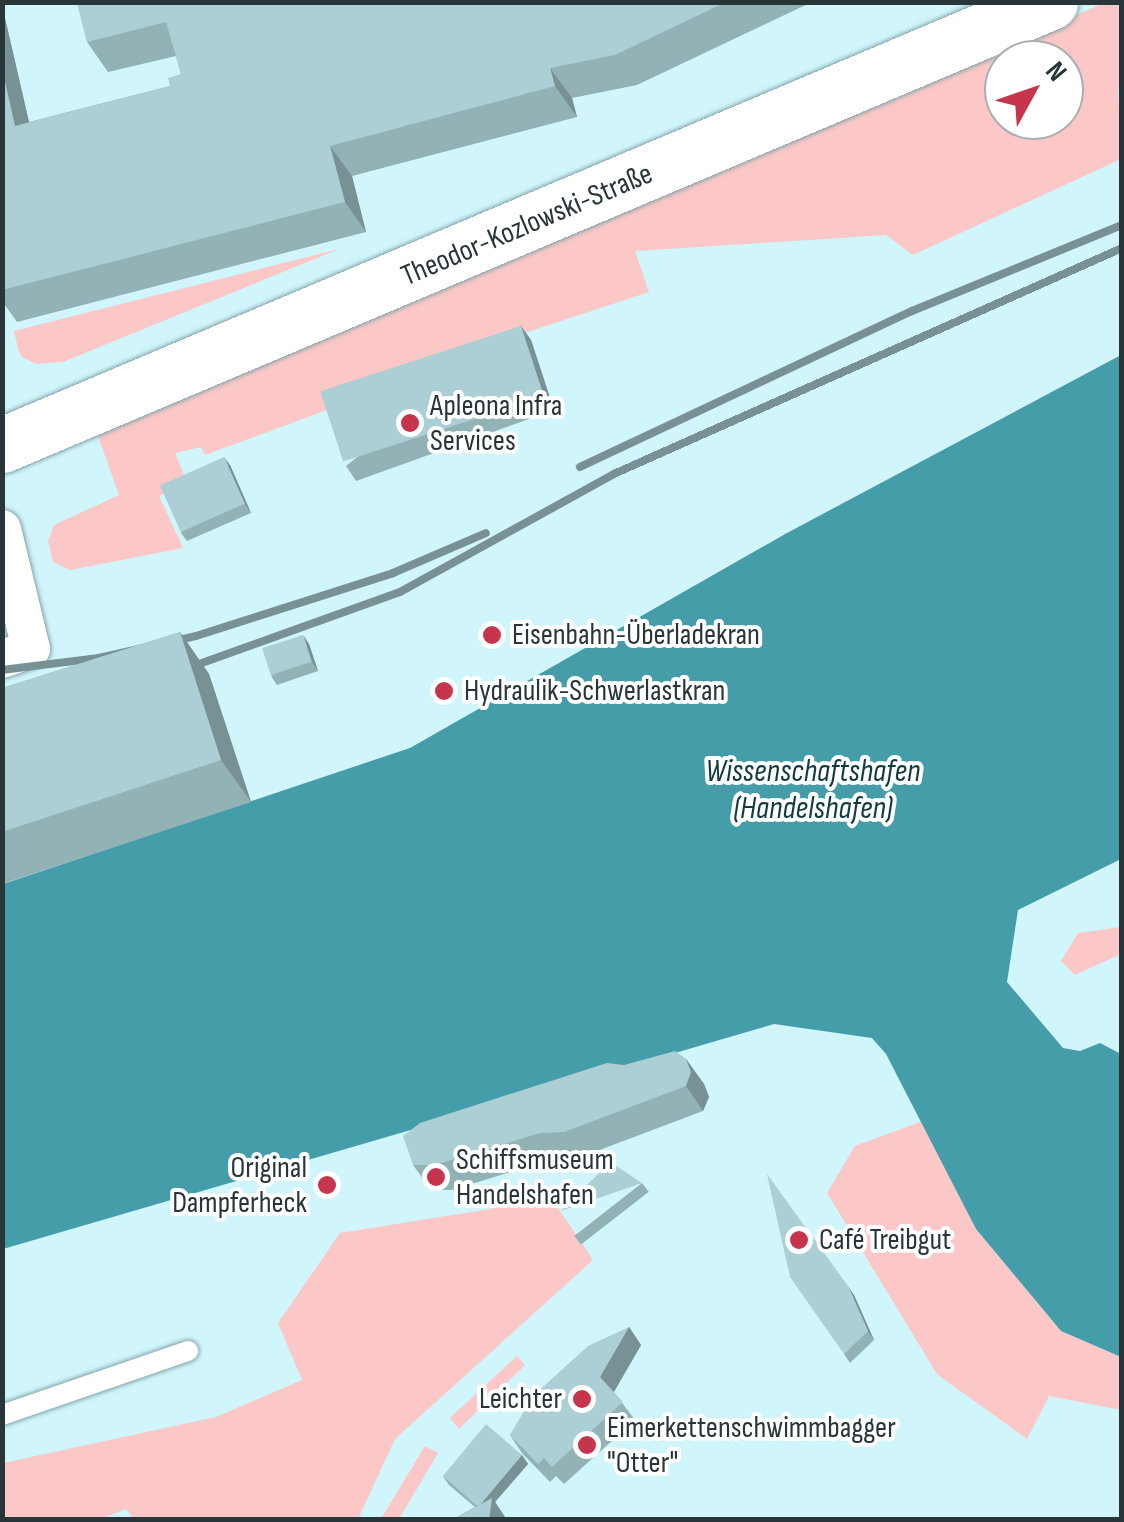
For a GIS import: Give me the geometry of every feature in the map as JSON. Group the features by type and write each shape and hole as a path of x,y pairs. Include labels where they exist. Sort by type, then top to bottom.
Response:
{"main road":[{"name":"Theodor-Kozlowski-Straße","path":"2,445 1050,2"}],"street":[{"path":"2,529 17,654"}],"lane":[{"path":"2,1415 188,1351"}],"shaded area":[{"path":"1104,3 1121,3 1121,159 913,255 886,235 635,251 649,292 324,399 327,410 205,455 201,447 175,453 187,483 159,496 183,548 70,570 53,562 48,541 54,525 119,495 98,436 984,55 984,140 1084,140 1084,40 1018,40"},
{"path":"339,249 63,362 36,364 22,357 18,349 14,331"},
{"path":"1121,927 1121,954 1075,975 1061,961 1078,933"},
{"path":"923,1121 976,1229 1061,1331 1121,1357 1121,1410 1049,1396 1027,1439 937,1374 827,1193 855,1146"},
{"path":"552,1199 593,1260 395,1439 358,1519 134,1520 126,1509 100,1519 3,1519 3,1463 216,1417 302,1380 278,1323 340,1233"},
{"path":"517,1356 525,1365 459,1429 450,1418"},
{"path":"425,1446 438,1453 399,1519 381,1519"}],"water":[{"name":"Wissenschaftshafen (Handelshafen)","path":"1121,355 1121,859 1018,910 1007,982 1063,1048 1080,1051 1100,1043 1121,1054 1121,1357 1061,1331 976,1229 886,1054 872,1038 774,1024 3,1249 3,884 410,748 787,533"}],"building":[{"path":"77,2 726,2 615,55 550,68 555,86 330,146 345,202 2,290 2,69 15,126 170,86 168,78 181,74 166,22 87,42"},
{"path":"521,326 544,396 343,462 320,391"},
{"path":"224,457 245,504 181,532 160,485"},
{"path":"180,632 221,760 2,832 2,688"},
{"path":"303,635 312,662 271,675 262,648"},
{"path":"675,1051 686,1059 691,1072 686,1086 564,1132 540,1133 435,1165 413,1165 403,1136 420,1123 607,1063 624,1065"},
{"path":"610,1162 642,1183 561,1211"},
{"path":"767,1174 848,1286 868,1331 844,1354 790,1277"},
{"path":"629,1327 600,1377 623,1402 552,1467 544,1458 538,1464 510,1435 533,1396 588,1346"},
{"path":"486,1424 522,1455 477,1506 443,1476"},
{"path":"492,1498 489,1520 452,1520"}],"railway":[{"path":"580,467 912,311 1122,225"},
{"path":"174,673 400,592 616,473 1122,248"},
{"path":"2,670 99,658 196,636 393,573 486,533"}],"place":[{"name":"Apleona Infra Services","path":"410,423"},
{"name":"Eisenbahn-Überladekran","path":"492,635"},
{"name":"Hydraulik-Schwerlastkran","path":"444,691"},
{"name":"Schiffsmuseum Handelshafen","path":"436,1177"},
{"name":"Original Dampferheck","path":"327,1185"},
{"name":"Café Treibgut","path":"799,1240"},
{"name":"Leichter","path":"582,1399"},
{"name":"Eimerkettenschwimmbagger \"Otter\"","path":"587,1445"}]}
